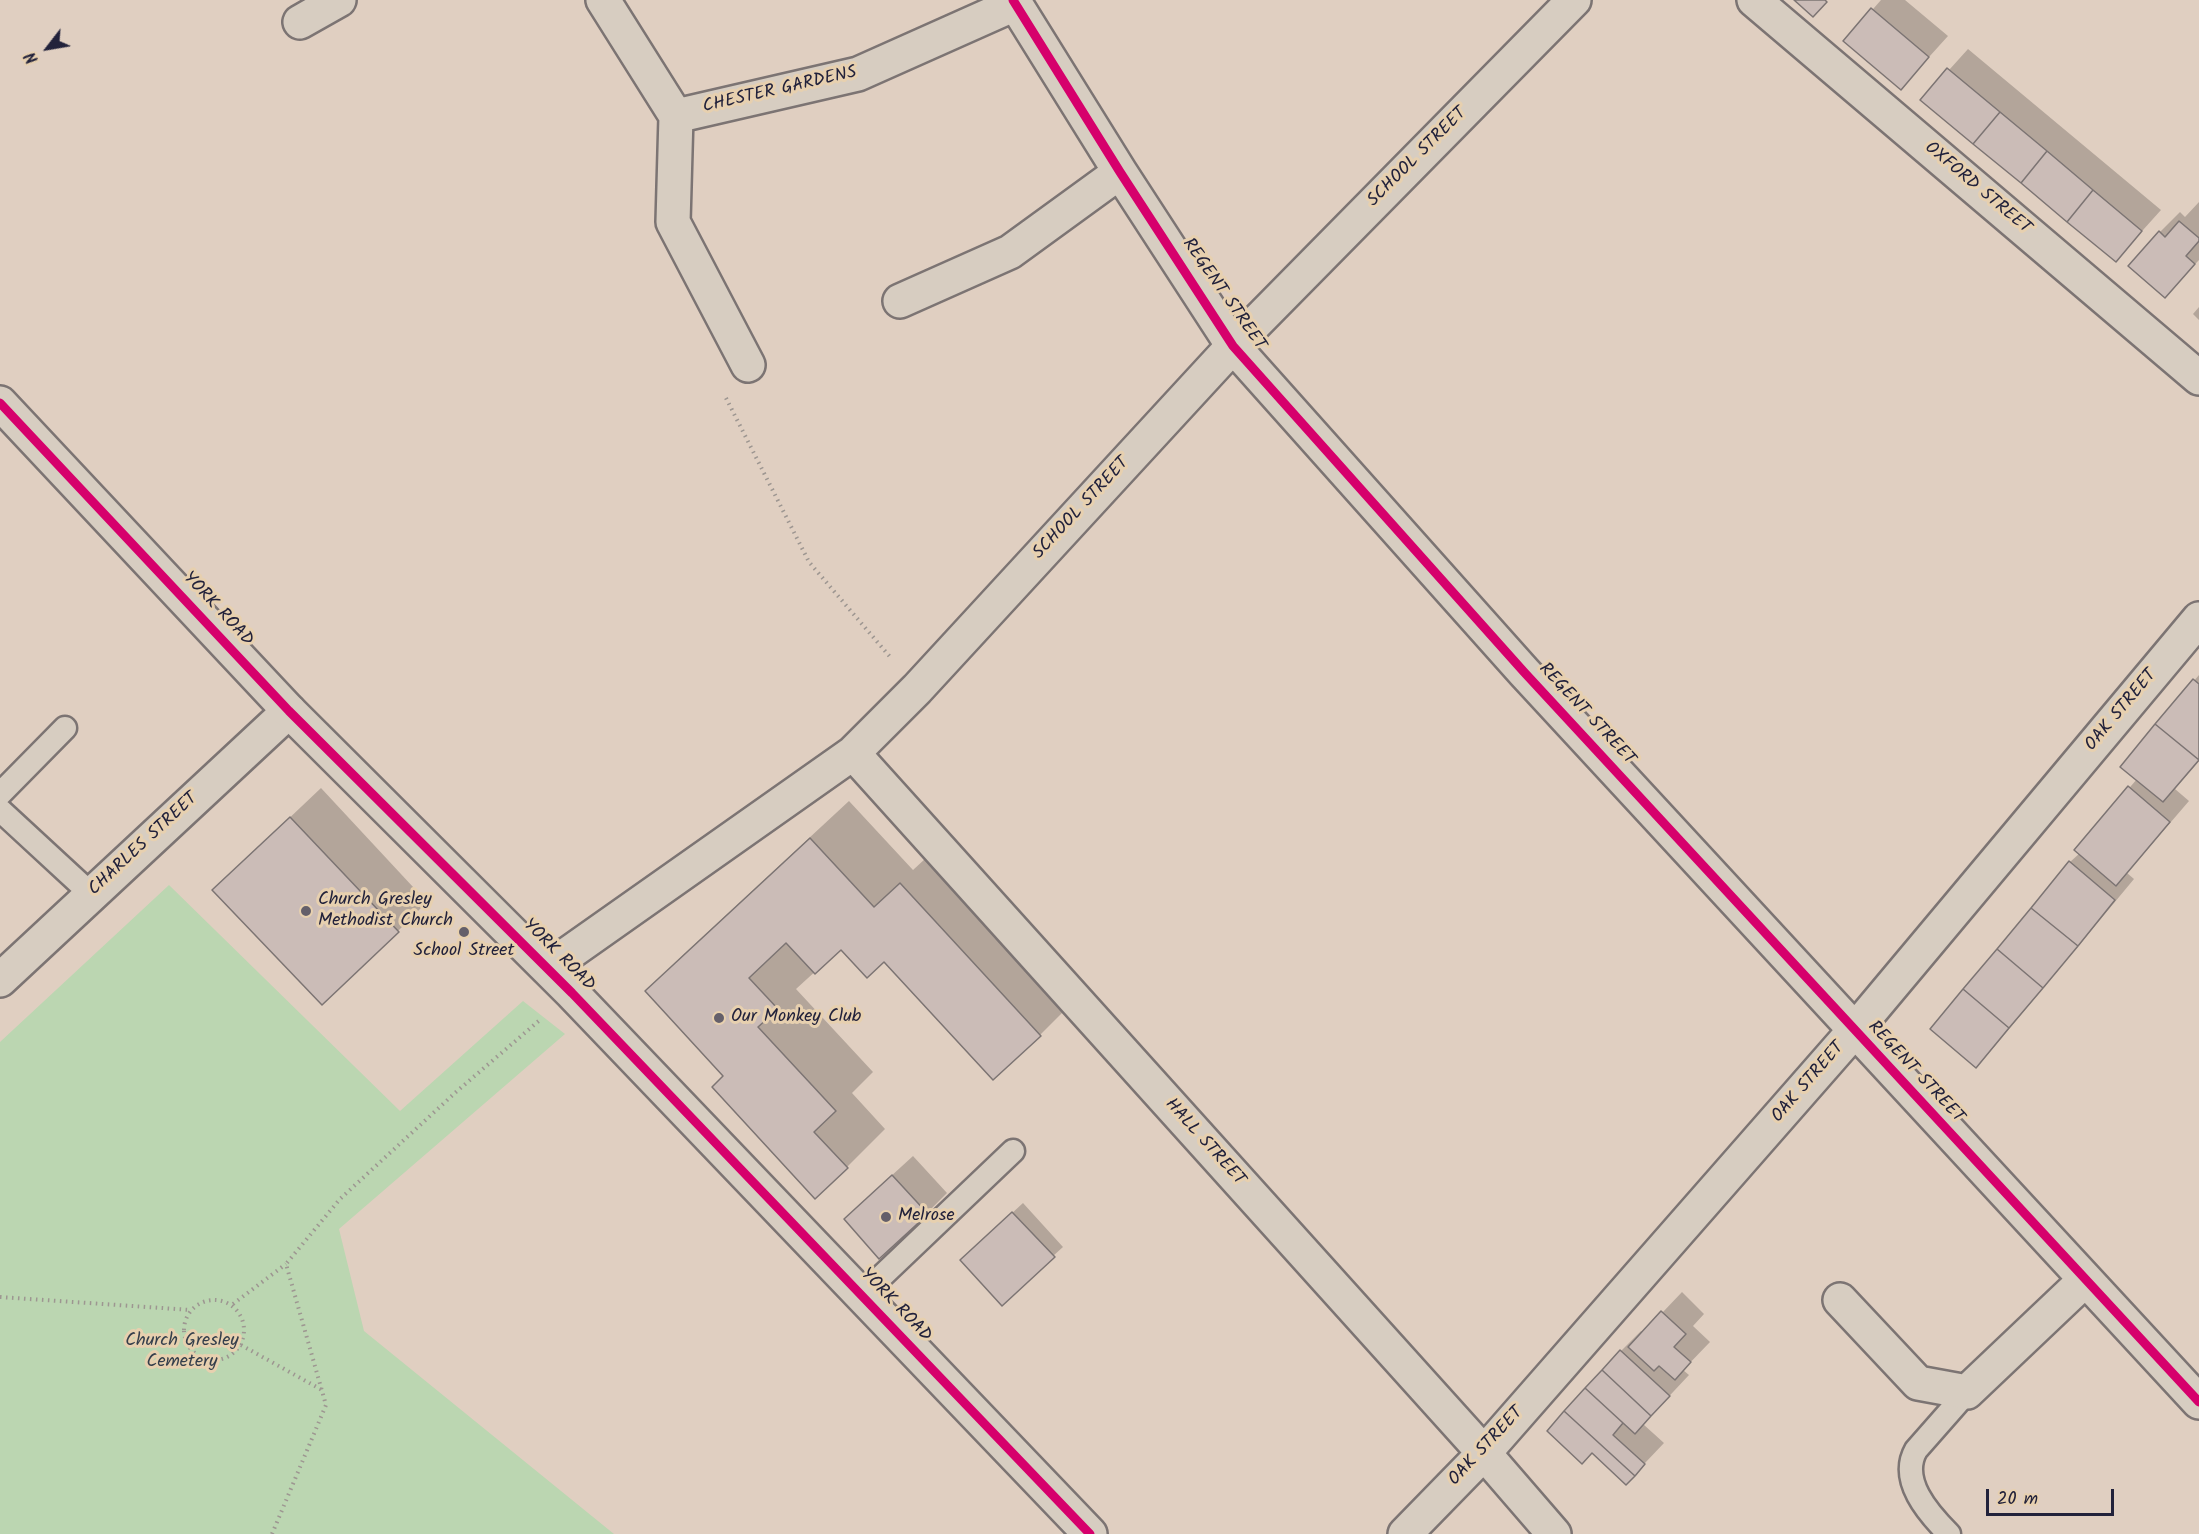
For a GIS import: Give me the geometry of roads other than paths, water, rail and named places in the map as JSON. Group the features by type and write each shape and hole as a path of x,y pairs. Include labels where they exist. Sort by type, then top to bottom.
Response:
{"street":[{"path":"300,22 339,0"},
{"path":"603,0 676,116 674,222 748,365"},
{"name":"SCHOOL STREET","path":"548,968 853,753 917,688 1233,345 1574,0"},
{"name":"OXFORD STREET","path":"1754,0 2199,378"},
{"name":"CHESTER GARDENS","path":"676,116 858,74 1014,2"},
{"name":"REGENT STREET","path":"1014,2 1120,172 1233,345 1524,672 2199,1402"},
{"path":"900,301 1010,252 1120,172"},
{"name":"YORK ROAD","path":"0,403 289,711 548,968 1090,1534"},
{"name":"OAK STREET","path":"1405,1534 1484,1452 1854,1031 2199,619"},
{"name":"CHARLES STREET","path":"0,980 289,711"},
{"name":"HALL STREET","path":"853,753 1484,1452 1554,1534"},
{"path":"1840,1300 1918,1383 1967,1392 2085,1280"}],"lane":[{"path":"0,794 65,728"},
{"path":"0,810 91,894"},
{"path":"862,1295 1013,1152"},
{"path":"1949,1534 1937,1522 1912,1483 1911,1458 1967,1392"}],"place":[{"name":"Church Gresley Methodist Church","path":"306,911"},
{"name":"School Street","path":"464,932"},
{"name":"Our Monkey Club","path":"719,1018"},
{"name":"Melrose","path":"886,1217"}],"park label":[{"name":"Church Gresley Cemetery","path":"182,1352"}]}
